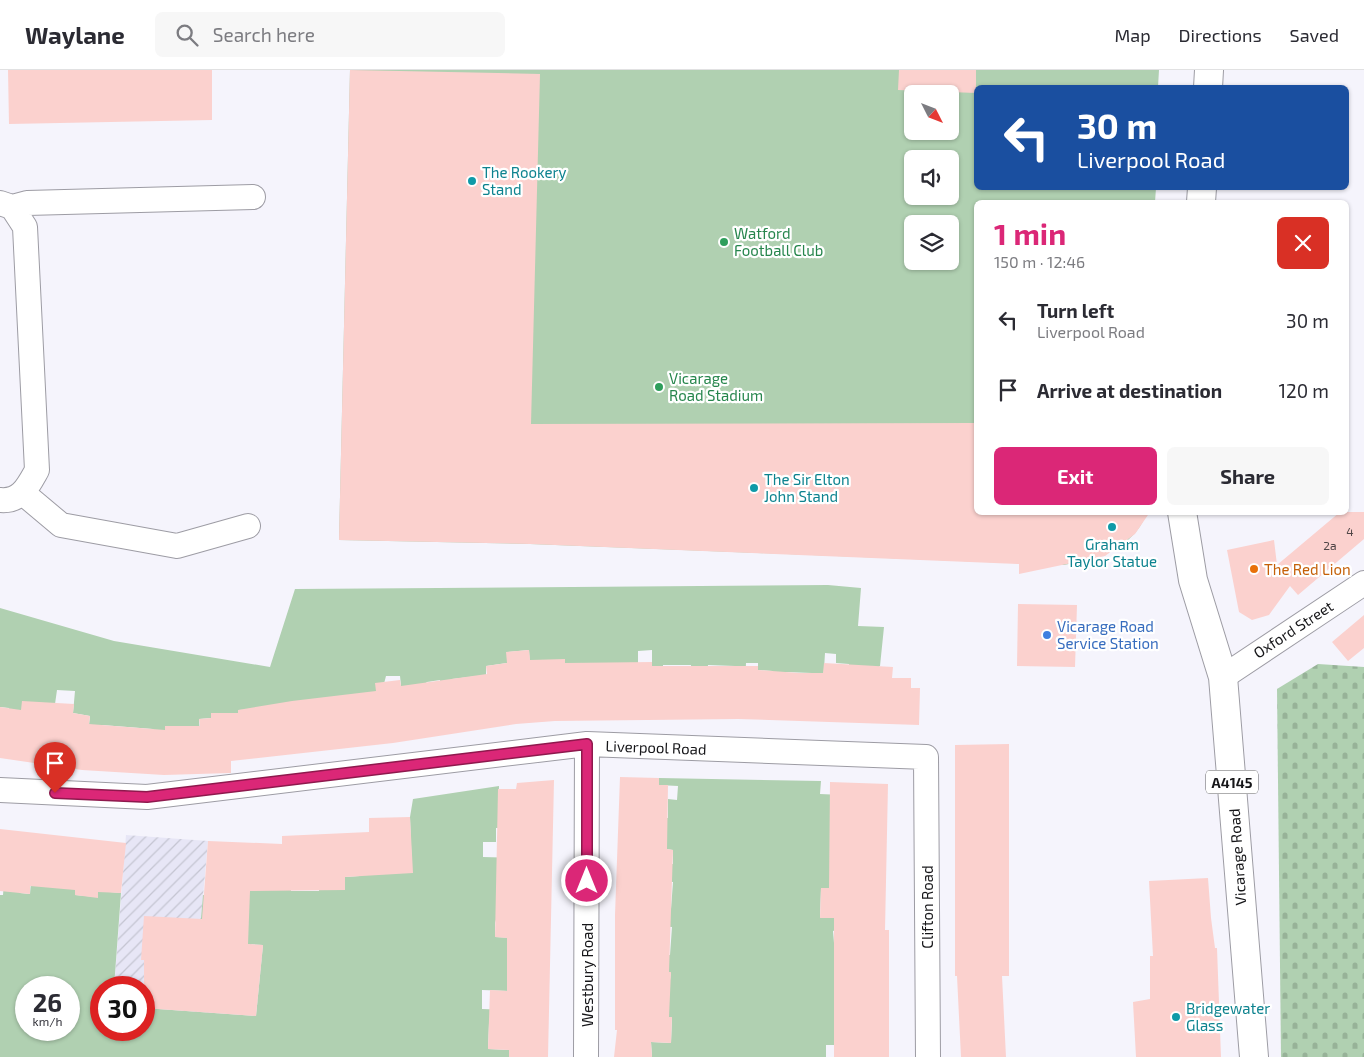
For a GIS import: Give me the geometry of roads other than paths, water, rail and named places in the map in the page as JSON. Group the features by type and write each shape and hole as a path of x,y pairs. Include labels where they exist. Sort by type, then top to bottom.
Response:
{"main road":[{"path":"1208,85 1209,70"},
{"name":"Vicarage Road","path":"1182,515 1193,580 1224,677 1254,1057"}],"street":[{"path":"6,205 36,202 253,197"},
{"path":"0,500 7,501 24,494 37,470 25,227 6,205"},
{"path":"24,494 61,525 177,546 248,526"},
{"name":"Oxford Street","path":"1224,677 1364,583"},
{"name":"Liverpool Road","path":"0,790 147,797 587,744 926,757"},
{"name":"Westbury Road","path":"586,1057 587,744"},
{"name":"Clifton Road","path":"926,757 928,1057"}],"place":[{"name":"The Rookery Stand","path":"472,181"},
{"name":"Watford Football Club","path":"724,242"},
{"name":"Vicarage Road Stadium","path":"659,387"},
{"name":"The Sir Elton John Stand","path":"754,488"},
{"name":"Graham Taylor Statue","path":"1112,527"},
{"name":"The Red Lion","path":"1254,569"},
{"name":"Vicarage Road Service Station","path":"1047,635"},
{"name":"Bridgewater Glass","path":"1176,1017"}]}
